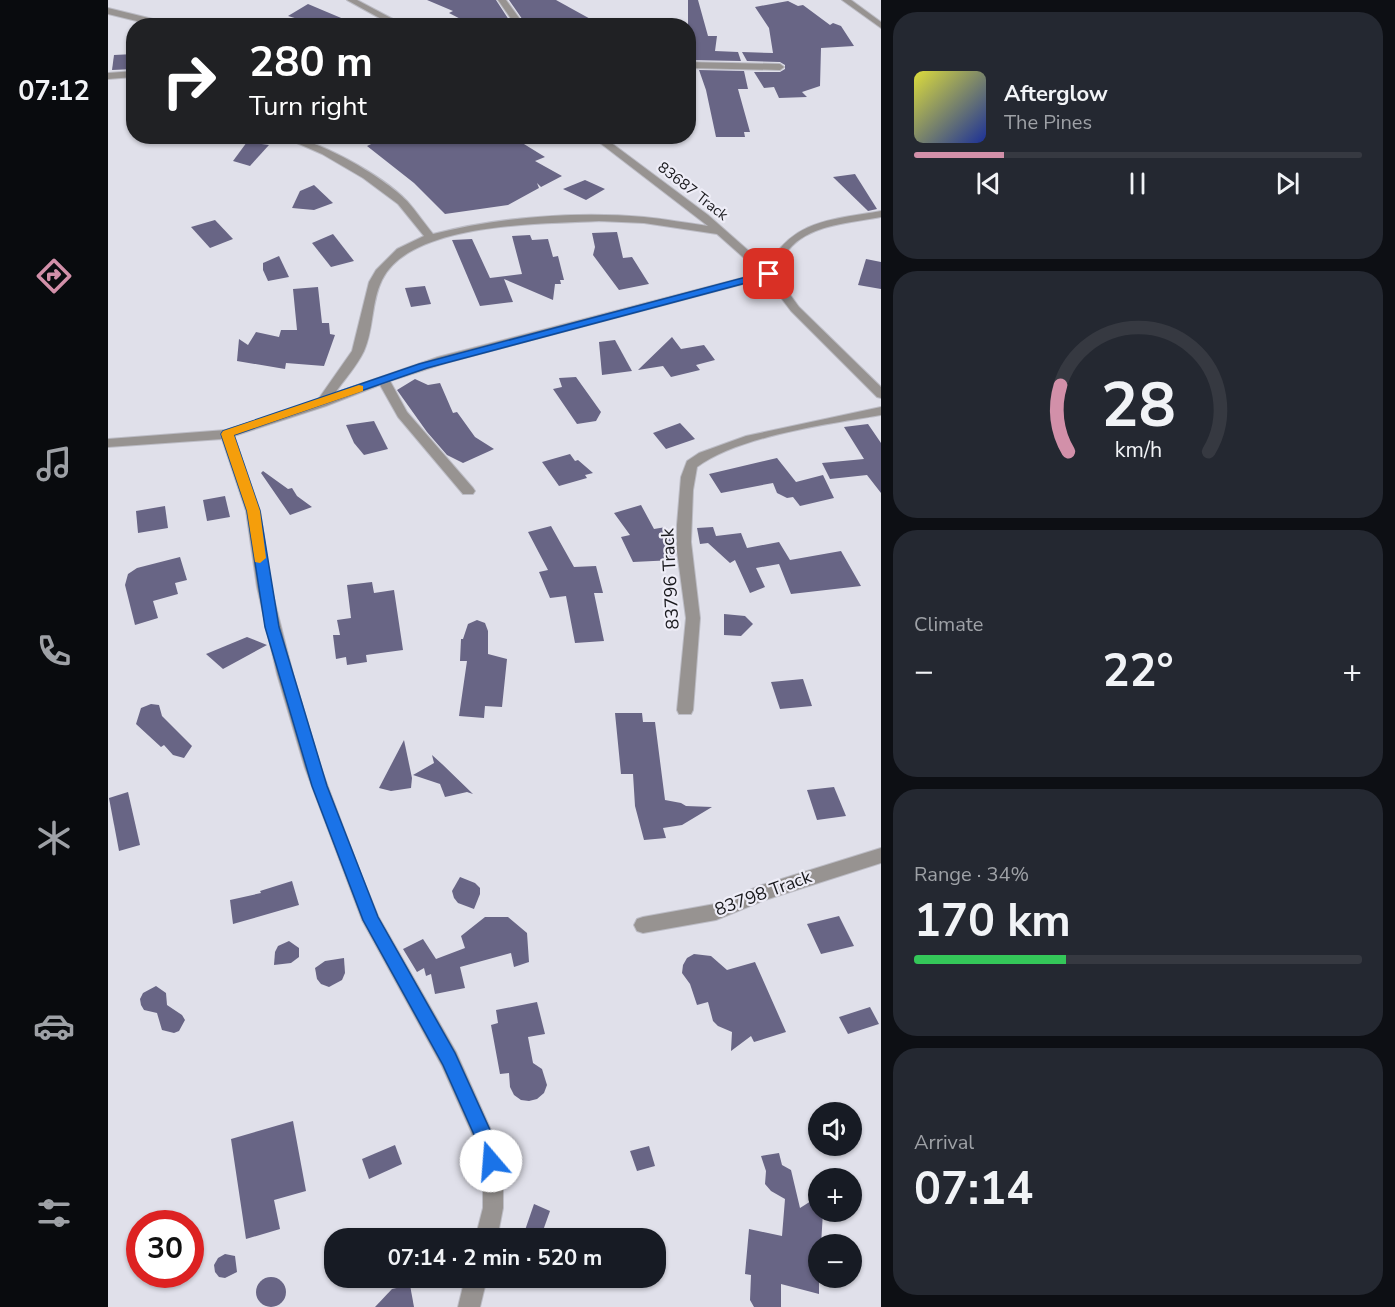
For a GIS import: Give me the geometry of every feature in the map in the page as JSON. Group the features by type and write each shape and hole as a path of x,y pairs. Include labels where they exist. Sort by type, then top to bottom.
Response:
{"street":[{"path":"351,0 386,18"},
{"path":"502,0 514,18"},
{"path":"846,0 880,26"},
{"path":"108,11 137,18"},
{"path":"696,65 780,67"},
{"path":"108,75 126,74"},
{"path":"305,144 325,152 368,176 402,202 430,237"},
{"name":"83687 Track","path":"606,144 721,231 769,274 795,309 880,394"},
{"path":"108,443 227,434 471,352 769,274 789,243 804,233 880,214"},
{"path":"322,403 358,351 375,282 382,270 401,250 430,237 461,230 526,222 590,218 644,220 721,231"},
{"path":"383,380 407,421 468,491"},
{"name":"83796 Track","path":"685,710 693,619 692,597 685,558 684,529 688,472 693,462 709,452 744,441 844,417 880,411"},
{"path":"227,434 253,511 272,627 317,779 371,920 449,1059 489,1148 493,1174 493,1208 488,1228"},
{"name":"83798 Track","path":"643,925 716,912 762,892 880,855"},
{"path":"469,1307 474,1288"}],"building":[{"path":"427,0 496,0 508,18 459,18 449,13 453,11"},
{"path":"509,0 556,0 589,18 521,18"},
{"path":"688,0 698,0 708,36 717,36 715,51 738,52 741,61 696,60 696,18 688,18"},
{"path":"788,1 798,6 803,5 830,25 833,23 841,26 854,46 821,48 820,86 802,92 807,97 779,98 774,87 764,88 754,72 780,72 785,69 785,65 780,62 747,61 742,52 773,53 769,28 755,7"},
{"path":"308,4 341,18 295,18 288,16"},
{"path":"126,54 126,69 112,70 114,55"},
{"path":"699,70 744,71 748,89 738,89 750,132 744,132 745,137 716,137 706,90"},
{"path":"246,144 269,145 250,166 233,161"},
{"path":"371,144 524,144 545,157 535,161 562,176 541,187 537,183 539,188 508,205 445,214 414,183 367,146"},
{"path":"855,174 877,209 868,211 833,177"},
{"path":"585,180 605,189 586,200 563,189"},
{"path":"314,185 333,203 314,210 292,208 300,191"},
{"path":"215,220 233,239 210,248 191,227"},
{"path":"617,232 623,258 632,257 649,284 619,290 593,255 595,247 592,233"},
{"path":"333,234 354,261 331,267 312,243"},
{"path":"530,235 532,240 548,239 553,257 558,256 564,280 560,280 561,284 555,284 553,300 504,279 513,302 480,306 452,240 472,239 490,278 522,274 512,236"},
{"path":"279,256 289,277 268,281 263,270 263,263"},
{"path":"866,259 881,262 881,289 858,285"},
{"path":"425,286 431,304 411,307 405,288"},
{"path":"318,287 322,323 329,323 330,334 335,335 324,366 286,363 285,369 237,361 239,339 248,345 256,332 279,337 281,330 297,330 293,289"},
{"path":"672,337 681,349 704,345 715,360 696,365 700,370 671,377 663,366 638,370"},
{"path":"615,340 632,371 602,375 599,342"},
{"path":"576,377 601,412 596,421 577,424 553,389 562,387 559,378"},
{"path":"415,379 428,385 440,383 453,413 457,412 475,437 494,449 463,463 447,455 427,432 397,390"},
{"path":"374,421 388,449 364,455 354,443 346,425"},
{"path":"680,423 695,439 666,449 653,433"},
{"path":"868,424 881,443 881,493 867,475 830,479 822,463 864,459 844,427"},
{"path":"570,454 575,461 578,460 593,473 585,475 587,478 559,486 542,462"},
{"path":"777,458 796,482 823,475 834,498 800,506 793,497 787,498 777,493 773,483 721,493 709,474"},
{"path":"263,471 288,489 292,488 297,496 312,507 290,515 261,473"},
{"path":"225,496 230,517 207,521 203,500"},
{"path":"641,505 654,529 666,527 672,538 674,560 633,562 621,537 630,535 614,513"},
{"path":"165,506 168,528 138,533 136,511"},
{"path":"551,526 574,567 596,566 603,593 594,593 604,641 575,643 566,596 550,598 539,572 548,570 528,532"},
{"path":"713,527 716,536 741,533 747,548 779,542 790,560 841,551 861,586 791,594 779,564 756,568 765,587 750,593 735,560 730,563 708,543 700,544 697,528"},
{"path":"180,557 187,580 175,583 178,594 153,601 158,618 135,625 125,585 128,574 137,568"},
{"path":"372,582 374,593 394,590 403,650 366,655 367,662 347,665 346,657 336,659 333,635 340,635 337,620 351,618 347,585"},
{"path":"724,614 745,616 753,624 741,636 724,635"},
{"path":"477,620 485,623 488,631 488,654 507,659 502,707 485,706 484,718 459,716 467,661 460,661 461,639 463,639 468,624"},
{"path":"247,637 267,645 223,669 206,654"},
{"path":"803,679 812,706 780,709 771,682"},
{"path":"151,704 159,705 162,716 192,746 184,758 173,755 164,745 161,747 136,724 141,708"},
{"path":"615,713 642,713 643,722 655,722 665,800 686,806 712,807 682,825 663,828 666,838 644,840 635,806 633,774 621,774"},
{"path":"404,740 412,778 411,788 391,791 379,788"},
{"path":"432,755 473,794 467,792 445,797 440,784 413,775 434,763"},
{"path":"834,787 846,816 817,820 807,790"},
{"path":"128,792 140,845 119,851 109,798"},
{"path":"460,877 475,883 480,888 474,909 458,903 454,898 452,891"},
{"path":"292,881 299,905 233,924 230,900 261,893 260,891"},
{"path":"839,916 854,946 821,954 807,924"},
{"path":"485,917 508,917 527,933 529,962 514,967 511,953 460,967 465,988 435,994 431,974 426,976 424,968 417,972 403,949 423,939 436,959 465,948 461,936"},
{"path":"289,941 299,948 299,957 291,963 274,965 278,946"},
{"path":"694,954 711,956 727,970 755,962 786,1032 754,1042 751,1036 731,1051 732,1032 718,1026 713,1021 708,1002 697,1005 690,984 682,973 687,958"},
{"path":"344,958 345,973 342,980 329,987 321,984 317,979 315,968 325,961"},
{"path":"156,986 166,993 167,1005 182,1015 185,1020 179,1031 174,1033 162,1030 157,1013 144,1010 141,1005 140,999 143,993"},
{"path":"537,1002 545,1034 528,1037 533,1063 542,1069 547,1085 544,1093 537,1099 529,1101 521,1100 514,1095 510,1087 509,1073 500,1074 491,1025 498,1023 496,1010"},
{"path":"870,1007 879,1024 848,1034 839,1017"},
{"path":"293,1121 306,1191 274,1200 280,1229 246,1239 231,1139"},
{"path":"395,1145 402,1164 369,1179 362,1159"},
{"path":"649,1146 655,1166 637,1171 630,1151"},
{"path":"779,1153 782,1165 791,1170 800,1208 808,1203 808,1222 822,1222 822,1234 808,1234 808,1288 819,1288 819,1294 781,1284 781,1307 754,1307 750,1300 751,1275 745,1274 749,1229 782,1236 785,1199 771,1191 765,1184 766,1171 761,1156"},
{"path":"534,1204 550,1211 544,1228 526,1228"},
{"path":"225,1254 235,1256 237,1272 225,1278 219,1277 214,1265 218,1258"},
{"path":"271,1277 277,1278 285,1286 285,1298 277,1306 271,1307 265,1306 257,1298 256,1292 257,1286 265,1278"},
{"path":"411,1288 414,1307 375,1307 392,1289"}],"slow traffic":[{"path":"260,558 253,511 227,434 359,389"}],"route":[{"path":"491,1161 489,1148 449,1059 371,920 313,768 272,627 253,511 227,434 322,403 402,372 769,274"}]}
